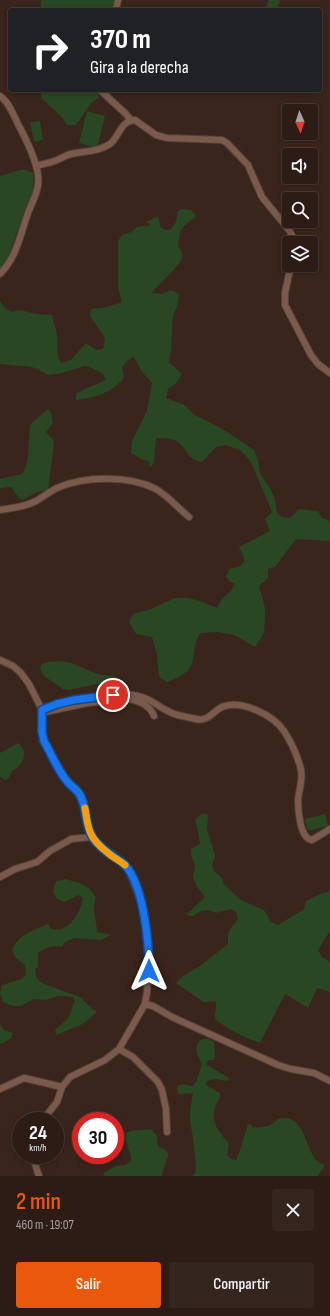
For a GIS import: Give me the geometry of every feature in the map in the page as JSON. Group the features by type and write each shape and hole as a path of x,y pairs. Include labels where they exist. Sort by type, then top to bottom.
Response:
{"street":[{"path":"102,92 131,120"},
{"path":"0,96 9,106 23,135 36,166 38,184 37,194 28,214 15,254 7,268 0,274"},
{"path":"36,166 72,154 95,150 109,145 125,123 131,120 135,120 156,135 167,138 214,139 225,141 248,165 262,197 292,236"},
{"path":"290,272 284,301 286,309 311,355 318,364 330,373"},
{"path":"0,510 26,506 57,488 71,483 106,479 126,481 150,487 166,497 189,517"},
{"path":"0,660 13,666 21,673 29,684 42,712 42,732 44,741 66,780 77,790 81,797 88,829 92,837 107,853 126,866 133,878 144,912 149,953 145,1004 119,1049 105,1060 72,1075 66,1080 57,1102 49,1112"},
{"path":"42,712 57,704 74,700 122,694 144,698 171,713 198,719 206,719 223,707 234,705 246,706 275,721 283,730 291,746 301,771 298,804 304,835 312,840 330,829"},
{"path":"42,712 87,703 133,699 146,705 154,716"},
{"path":"0,877 15,869 37,862 50,850 71,839 92,837"},
{"path":"145,1004 153,1006 172,1017 278,1065 314,1073 330,1081"},
{"path":"119,1049 133,1057 158,1082 166,1109 167,1132"},
{"path":"0,1089 24,1078 62,1087"},
{"path":"35,1164 38,1176"}],"green space":[{"path":"41,0 115,0 114,8 41,8"},
{"path":"269,0 280,0 278,8 266,8"},
{"path":"42,92 97,92 99,98 92,102 76,125 67,125 61,116 41,98"},
{"path":"87,111 105,116 97,148 79,143"},
{"path":"40,121 43,140 34,142 30,122"},
{"path":"20,170 33,173 34,192 24,212 9,255 3,268 0,269 0,176"},
{"path":"182,209 191,210 196,216 183,227 179,236 178,246 182,252 182,258 177,266 152,293 162,294 171,290 179,294 177,307 173,315 169,362 182,374 176,383 168,389 166,398 184,405 195,415 221,428 254,450 258,460 260,474 270,488 275,499 277,513 282,517 290,518 299,509 318,511 322,518 330,521 330,541 296,539 275,567 268,569 268,578 259,586 265,608 264,633 255,647 234,635 217,632 201,633 196,642 193,661 189,669 182,675 167,682 159,677 157,655 152,637 136,634 129,622 133,614 151,609 175,598 189,598 217,608 222,599 231,591 235,584 230,582 226,576 230,569 240,566 244,562 244,557 239,547 270,531 265,519 272,512 251,462 241,451 226,445 216,447 202,462 197,461 190,457 182,445 178,442 168,438 156,438 154,462 151,467 148,461 143,460 131,453 132,441 147,411 152,383 142,372 134,357 128,360 122,367 124,378 114,387 102,394 76,400 76,394 106,380 103,374 85,366 58,374 49,375 32,367 0,364 0,301 6,309 12,312 20,310 37,314 52,315 57,334 58,357 61,363 71,360 86,343 96,350 103,349 105,338 90,316 91,309 103,308 122,302 118,287 118,241 122,235 131,232 137,227 148,226 150,224 146,222 158,216 161,228 166,230 171,229 176,222 178,211"},
{"path":"48,409 51,413 53,423 46,432 53,440 54,444 48,490 37,492 23,500 19,498 11,487 0,488 0,479 22,474 28,457 30,425"},
{"path":"62,661 98,674 114,676 120,679 117,683 97,684 69,690 63,689 44,676 40,668 42,664 48,662"},
{"path":"18,743 24,751 23,760 5,780 0,776 0,753"},
{"path":"205,813 208,816 207,829 215,856 212,865 214,871 222,878 223,883 241,900 264,910 271,922 278,925 304,909 306,901 330,891 330,931 318,950 322,957 330,962 330,992 317,988 308,1008 285,994 260,1043 236,1033 215,1019 216,1001 204,1002 176,983 183,976 200,966 228,944 230,930 238,919 236,912 231,909 216,913 204,910 193,916 186,915 205,897 196,885 193,877 195,866 191,855 191,849 200,844 195,820 200,815"},
{"path":"325,814 328,826 308,831 305,819"},
{"path":"66,879 84,885 90,889 96,898 94,911 97,932 111,935 101,940 75,938 65,942 62,947 50,947 38,953 38,967 35,969 37,979 42,983 80,997 97,1012 83,1024 56,1035 55,1030 70,1015 75,1001 73,997 58,996 46,1000 34,999 20,1006 13,1006 3,1002 0,993 2,985 21,979 26,975 25,965 16,958 12,950 19,940 27,933 48,924 51,929 61,929 73,921 76,916 83,898 78,895 65,902 57,899 53,891 56,881"},
{"path":"0,1024 4,1030 13,1033 11,1038 3,1043 0,1043"},
{"path":"209,1039 214,1042 215,1057 213,1060 209,1060 206,1063 207,1065 229,1078 228,1081 215,1079 207,1081 206,1085 220,1093 215,1107 214,1118 219,1132 229,1144 227,1155 231,1159 236,1160 248,1124 253,1128 264,1127 282,1118 290,1119 300,1127 317,1161 325,1165 318,1176 192,1176 195,1174 196,1165 190,1121 193,1093 178,1094 177,1086 182,1084 193,1086 197,1080 202,1064 196,1050 199,1041"},
{"path":"151,1129 157,1136 158,1147 164,1149 168,1153 162,1176 103,1176 105,1172 116,1166 125,1165 131,1161 125,1137 126,1133"}],"slow traffic":[{"path":"85,808 88,829 92,837 107,853 125,865"}],"route":[{"path":"113,695 74,700 50,706 47,709 42,710 43,735 44,741 51,755 66,780 77,790 81,797 88,829 92,837 107,853 126,866 133,878 144,912 149,953 149,971"}]}
